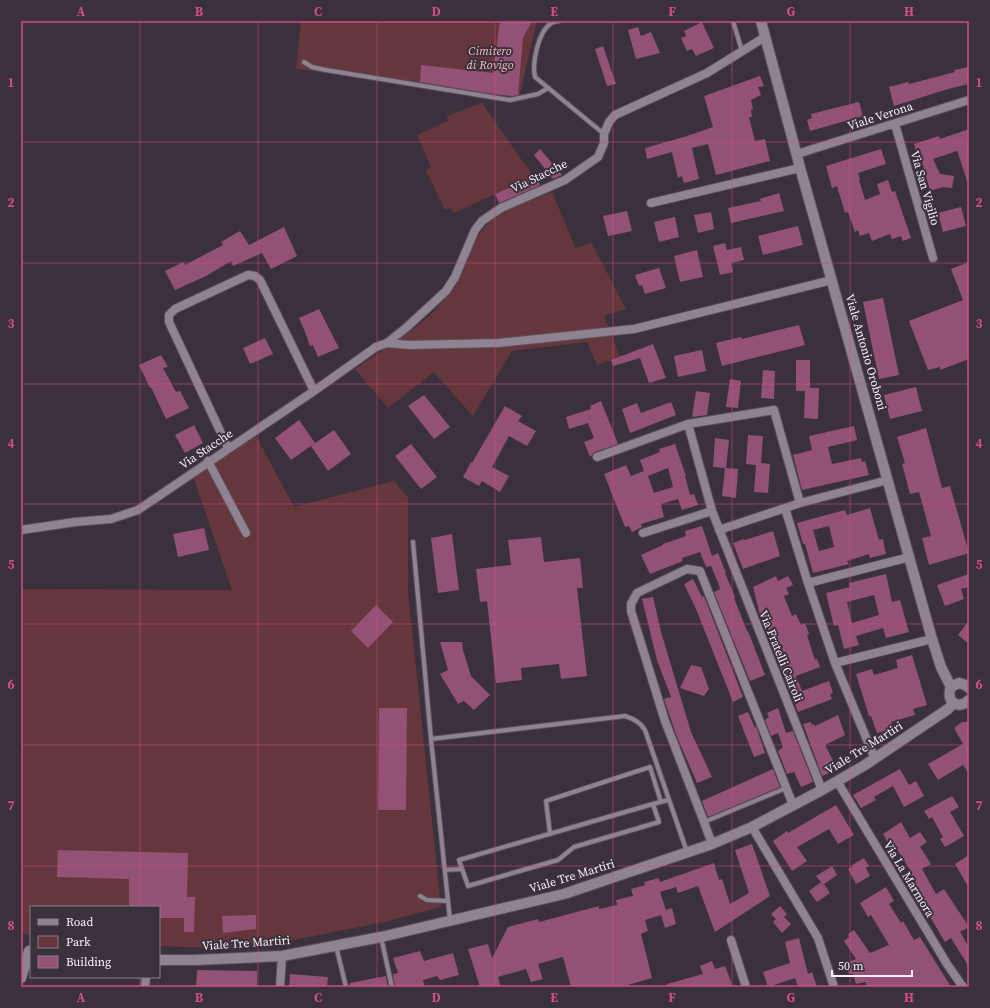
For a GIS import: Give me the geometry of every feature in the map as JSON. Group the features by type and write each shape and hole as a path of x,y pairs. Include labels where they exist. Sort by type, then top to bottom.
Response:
{"main road":[{"name":"Viale Antonio Oroboni","path":"761,21 800,168 932,639 941,667 951,687 949,696 954,703"},
{"path":"951,687 959,683 966,685 969,688"},
{"path":"954,703 961,705 969,700"},
{"name":"Viale Tre Martiri","path":"160,960 282,956 381,937 564,894 712,844 752,827 822,790 875,759 948,709 954,703"},
{"path":"21,978 27,950"}],"street":[{"name":"Via Stacche","path":"21,530 75,522 112,519 138,510 314,391 376,347 387,343 407,327 446,291 455,277 475,230 482,221 502,208 565,180 598,157 604,143 604,134 609,122 615,115 707,73 766,37"},
{"name":"Viale Verona","path":"797,154 969,100"},
{"name":"Via San Vigilio","path":"895,124 933,258"},
{"path":"651,202 800,168"},
{"path":"228,448 169,322 169,315 175,309 248,275 255,276 260,280 314,391"},
{"path":"387,343 409,345 498,343 634,329 832,280"},
{"path":"596,457 688,424 774,410 800,503"},
{"name":"Via Fratelli Cairoli","path":"688,424 712,511 822,790"},
{"path":"208,462 246,533"},
{"path":"719,530 800,503 888,480"},
{"path":"785,508 835,663 875,759"},
{"path":"643,533 712,511"},
{"path":"808,583 910,557"},
{"path":"712,844 665,721 631,611 631,604 637,593 687,569 700,571 793,805"},
{"path":"835,663 932,639"},
{"name":"Via La Marmora","path":"837,781 947,964 963,987"},
{"path":"752,827 818,938 834,987"},
{"path":"731,940 746,987"},
{"path":"280,987 282,956"}],"lane":[{"path":"558,21 551,22 544,30 536,55 534,71 535,76 604,134"},
{"path":"733,21 743,51"},
{"path":"304,62 312,67 326,70 510,100 538,94 548,88"},
{"path":"413,542 431,739 450,921"},
{"path":"431,739 625,716 636,720 645,730 687,852"},
{"path":"550,834 546,801 650,767 661,802"},
{"path":"704,822 786,788"},
{"path":"653,804 659,822 574,847 558,860 468,886 460,860 653,804 668,800"},
{"path":"445,870 462,869"},
{"path":"420,896 427,900 448,901"},
{"path":"381,937 392,987"},
{"path":"336,945 346,987"}],"green space":[{"name":"Cimitero di Rovigo","path":"301,21 537,21 519,98 296,69"},
{"path":"482,103 541,187 501,206 495,194 454,213 450,208 445,210 426,170 431,167 417,135 448,121 447,116"},
{"path":"552,192 576,249 591,242 626,309 604,316 620,357 597,365 587,342 512,351 473,416 434,372 388,408 355,369 402,338 435,310 456,286 473,247 485,226 498,215 516,206"},
{"path":"255,434 294,507 394,481 408,498 408,592 441,907 384,922 263,946 215,948 160,946 160,906 30,906 30,935 21,933 21,589 232,590 193,476"}],"building":[{"path":"500,21 532,21 523,38 518,95 512,96 493,94 420,82 421,65 493,73"},
{"path":"702,22 714,48 696,56 692,49 687,51 681,38 686,36 684,31"},
{"path":"638,27 641,36 651,32 660,53 636,59 628,30"},
{"path":"603,46 616,84 607,86 595,49"},
{"path":"969,67 969,84 894,106 889,87 908,82 909,84 955,72 954,70"},
{"path":"760,76 764,86 758,87 761,95 751,100 753,109 751,110 752,117 749,117 755,141 765,139 770,161 716,175 708,144 692,148 699,179 684,183 682,176 678,178 672,152 647,159 645,148 713,127 704,96"},
{"path":"859,102 863,116 810,131 807,120 812,118 811,114"},
{"path":"969,129 969,181 967,181 957,150 933,159 940,174 954,176 952,188 943,187 930,191 920,154 917,155 914,144 939,136 940,139"},
{"path":"540,149 562,175 553,179 534,155"},
{"path":"881,149 886,164 858,173 859,180 865,200 880,194 877,184 888,180 892,192 895,191 911,238 903,241 901,236 892,239 890,234 872,241 869,233 860,236 858,230 855,232 848,212 845,213 837,186 832,188 826,166"},
{"path":"536,176 540,185 499,203 495,194"},
{"path":"779,193 784,211 731,223 728,208 761,201 760,199"},
{"path":"961,207 966,226 943,232 938,213"},
{"path":"627,211 632,231 608,236 603,216"},
{"path":"711,212 714,229 698,233 694,215"},
{"path":"675,217 679,237 659,242 654,222"},
{"path":"798,226 803,245 763,255 758,236"},
{"path":"284,227 297,256 271,269 262,253 233,266 231,261 206,276 175,290 165,271 183,262 185,265 223,245 221,242 240,231 249,245"},
{"path":"725,243 727,250 741,247 744,260 731,263 733,272 720,275 713,246"},
{"path":"697,250 703,277 680,282 674,256"},
{"path":"969,262 969,359 940,370 940,367 928,370 909,321 963,300 951,269"},
{"path":"659,268 666,288 645,294 642,285 639,286 635,275"},
{"path":"883,298 899,375 879,379 863,302"},
{"path":"319,309 339,348 318,357 313,345 310,346 299,318"},
{"path":"799,325 805,345 722,366 716,343 741,337 742,339"},
{"path":"265,338 273,354 250,364 243,348"},
{"path":"653,344 666,378 649,383 640,358 613,366 611,360"},
{"path":"702,350 706,371 678,377 674,356"},
{"path":"161,355 168,367 163,368 176,392 180,391 189,408 166,419 139,365"},
{"path":"796,360 810,360 810,388 819,388 818,419 804,418 805,391 796,391"},
{"path":"763,370 775,371 774,399 761,398"},
{"path":"730,379 741,381 738,408 726,407"},
{"path":"916,387 922,411 890,419 884,395"},
{"path":"696,391 710,393 707,415 692,417"},
{"path":"424,395 450,427 434,439 408,406"},
{"path":"601,401 618,444 595,452 590,457 584,442 594,438 588,423 569,429 566,417 591,409 590,406"},
{"path":"671,402 676,415 630,433 622,409 637,403 641,413"},
{"path":"505,406 522,416 518,421 536,431 527,446 509,436 492,467 509,476 500,492 482,481 479,486 463,477"},
{"path":"299,420 315,443 291,460 275,438"},
{"path":"194,425 203,443 185,453 175,435"},
{"path":"854,426 857,440 828,447 832,464 861,458 862,462 865,461 869,475 802,490 793,455 812,450 809,436"},
{"path":"926,428 942,488 950,486 969,553 929,565 922,538 931,536 919,492 910,494 902,464 905,463 897,437"},
{"path":"334,430 351,454 328,471 311,446"},
{"path":"748,435 763,436 761,463 770,464 768,493 754,492 756,465 746,464"},
{"path":"715,438 729,440 726,468 738,469 736,498 722,496 725,468 713,467"},
{"path":"411,444 437,477 421,489 395,456"},
{"path":"675,444 686,476 690,495 694,494 698,505 682,510 678,499 661,504 664,517 641,524 642,527 632,532 629,526 625,527 604,474 626,465 631,476 644,471 640,460 660,452 659,449","holes":["668,468 673,487 654,493 648,476"]},
{"path":"870,508 879,540 883,539 886,554 870,558 869,554 847,561 849,564 813,573 805,544 803,544 797,523 845,510 847,515","holes":["829,526 834,547 819,551 813,530"]},
{"path":"702,526 712,556 718,553 735,597 734,598 765,675 750,681 714,592 720,589 719,585 711,566 706,567 700,552 682,558 683,561 650,574 641,555 663,544 686,536 685,531"},
{"path":"204,528 209,550 178,557 173,534"},
{"path":"773,531 780,556 743,569 733,543"},
{"path":"452,534 459,590 438,593 431,538"},
{"path":"541,537 544,562 580,558 583,588 577,588 587,676 561,679 559,664 521,668 522,680 496,683 487,601 480,602 476,569 511,565 508,540"},
{"path":"886,574 892,602 900,600 909,632 886,638 883,628 856,636 859,645 844,649 838,625 834,626 826,593 850,587 849,583","holes":["874,595 879,615 852,623 847,602"]},
{"path":"969,574 969,587 961,589 964,599 945,606 937,585"},
{"path":"776,576 778,581 788,576 793,585 786,588 789,594 784,596 792,616 796,614 801,625 805,623 809,634 807,635 815,660 817,659 820,667 796,676 802,691 829,681 833,693 830,694 832,699 798,712 781,670 764,618 761,619 753,587"},
{"path":"693,579 702,597 704,596 743,697 733,702 696,609 684,584"},
{"path":"653,597 661,632 691,732 712,777 697,783 677,737 664,699 671,697 657,660 642,599"},
{"path":"376,605 393,622 368,648 351,631"},
{"path":"969,620 969,644 958,635"},
{"path":"440,642 462,642 471,676 490,695 474,710 464,701 458,704 440,674 448,670"},
{"path":"912,655 927,705 913,709 915,715 891,722 893,729 877,733 871,716 869,716 856,674 872,669 874,675 898,668 896,660"},
{"path":"691,665 701,667 709,689 704,696 680,688"},
{"path":"379,708 407,708 406,810 378,810"},
{"path":"778,708 786,733 793,731 813,782 801,787 794,772 787,774 778,751 783,747 778,733 771,736 765,720 769,717 767,713"},
{"path":"748,712 755,728 756,726 765,753 754,757 738,716"},
{"path":"838,715 845,735 825,745 838,770 822,776 803,724 811,722 812,725 814,724 815,726"},
{"path":"962,722 969,722 969,774 963,765 938,780 928,764 963,744 954,728"},
{"path":"773,769 780,787 708,817 702,801"},
{"path":"900,769 909,785 916,781 924,796 904,807 893,786 874,797 876,800 861,808 853,795"},
{"path":"952,796 959,807 950,812 964,836 945,847 940,839 943,837 932,817 929,819 924,811"},
{"path":"836,805 854,835 838,844 829,829 797,847 807,861 792,871 773,841 787,831 788,833"},
{"path":"901,822 910,838 920,832 927,842 920,847 931,864 922,869 936,894 944,889 969,927 960,932 969,947 969,967 951,938 945,942 913,888 916,886 907,872 910,870 894,844 890,846 883,834"},
{"path":"752,844 770,896 715,932 698,886 678,893 676,887 660,892 666,910 672,908 676,924 665,928 661,915 645,920 648,931 641,934 652,978 621,987 571,987 563,957 538,964 543,979 531,982 526,969 498,977 501,987 480,987 468,949 488,944 492,958 508,927 538,919 539,922 599,906 599,909 617,905 616,900 633,896 631,889 645,885 644,882 659,878 660,882 714,863 719,880 722,879 730,904 749,893 735,850"},
{"path":"58,850 188,853 187,897 195,897 194,932 184,932 184,918 160,918 160,906 129,906 129,879 57,877"},
{"path":"969,855 969,888 955,864"},
{"path":"864,858 869,866 866,868 870,876 856,884 848,869"},
{"path":"832,866 837,875 824,884 830,893 817,902 809,891 821,882 816,876"},
{"path":"886,887 894,901 889,904 901,923 903,921 914,940 920,937 951,987 867,987 865,982 856,984 853,974 849,974 846,963 856,959 844,941 849,937 848,934 854,930 870,953 889,945 871,915 868,917 860,903"},
{"path":"780,906 787,914 784,917 791,924 782,933 773,922 776,919 771,914"},
{"path":"256,915 256,929 223,933 222,916"},
{"path":"799,938 808,974 812,972 817,987 798,987 795,978 768,987 763,972 790,963 785,942"},
{"path":"420,951 424,961 453,953 459,975 440,980 437,976 423,980 425,987 395,987 393,974 398,973 393,958"},
{"path":"712,961 715,969 725,966 733,987 668,987 667,984 703,974 700,966"},
{"path":"197,970 257,971 257,987 196,987"},
{"path":"290,974 328,977 327,987 289,987"},
{"path":"386,976 388,987 350,987 350,983"}]}
